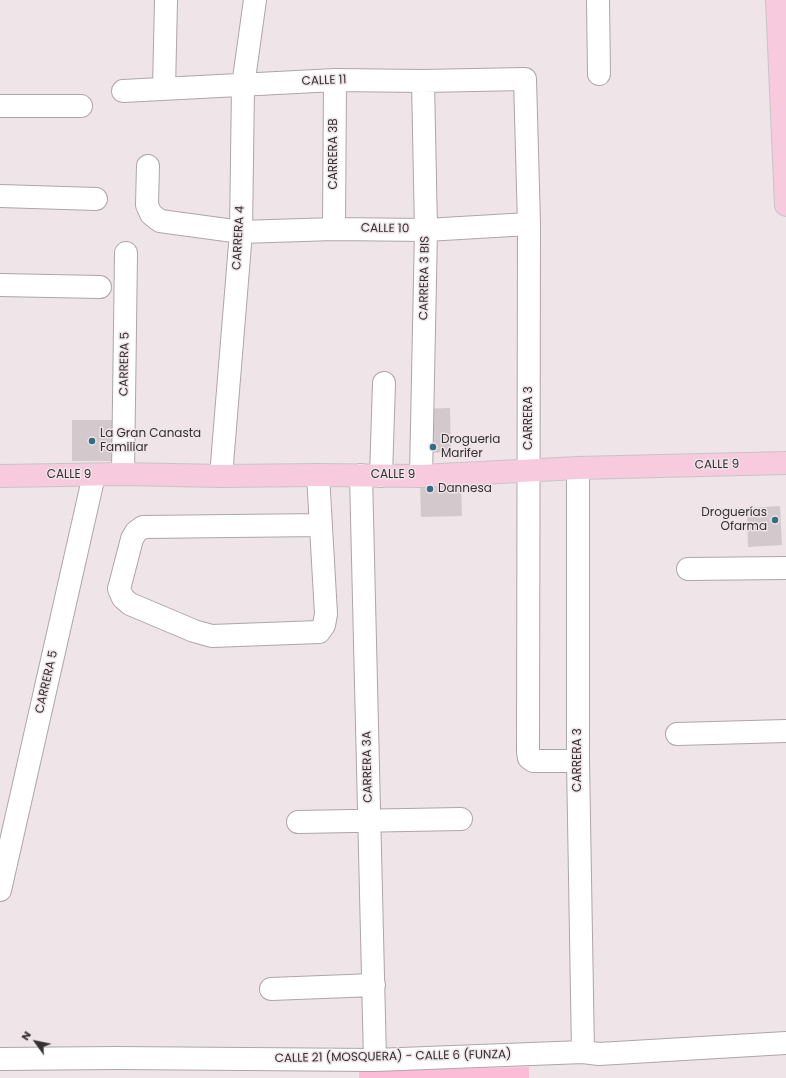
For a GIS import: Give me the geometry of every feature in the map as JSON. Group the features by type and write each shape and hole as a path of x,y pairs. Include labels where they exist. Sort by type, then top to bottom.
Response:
{"main road":[{"path":"777,0 786,205"},
{"name":"CALLE 9","path":"0,476 123,474 221,476 421,476 578,468 786,463"}],"street":[{"path":"164,89 166,0"},
{"name":"CARRERA 4","path":"221,476 241,232 243,86 255,0"},
{"path":"598,0 600,74"},
{"name":"CALLE 11","path":"123,91 243,86 335,80 423,81 525,79"},
{"name":"CARRERA 3","path":"525,79 529,224 528,752 529,758 533,761 578,761"},
{"name":"CARRERA 3B","path":"334,228 335,80"},
{"name":"CARRERA 3 BIS","path":"421,476 426,230 423,81"},
{"path":"0,106 80,106"},
{"name":"CALLE 10","path":"148,166 147,205 151,214 160,220 241,232 334,228 426,230 529,224"},
{"path":"0,196 96,199"},
{"name":"CARRERA 5","path":"123,474 126,253"},
{"path":"0,285 100,287"},
{"name":"CARRERA 3A","path":"375,1060 369,820 371,476 380,463 384,383"},
{"name":"CARRERA 3","path":"578,468 578,761 594,1057"},
{"name":"CARRERA 5","path":"1,882 6,838 94,475"},
{"path":"318,475 326,614 324,625 319,632 212,636 194,631 130,604 123,598 120,589 132,539 136,532 143,527 320,525"},
{"path":"688,569 786,568"},
{"path":"677,734 786,731"},
{"path":"298,822 461,820"},
{"path":"271,989 374,985"},
{"name":"CALLE 21 (MOSQUERA) - CALLE 6 (FUNZA)","path":"0,1059 116,1058 311,1065 375,1060 594,1057 786,1043"}],"shaded area":[{"path":"529,1067 529,1078 359,1078 359,1071"}],"building":[{"path":"450,408 451,452 425,453 424,409"},
{"name":"La Gran Canasta Familiar","path":"72,420 112,420 112,461 72,461"},
{"path":"461,481 462,516 421,517 420,482"},
{"path":"780,506 782,545 748,547 747,508"}],"place":[{"name":"La Gran Canasta Familiar","path":"92,441"},
{"name":"Drogueria Marifer","path":"433,447"},
{"name":"Dannesa","path":"430,489"},
{"name":"Droguerías Ofarma","path":"775,520"}]}
